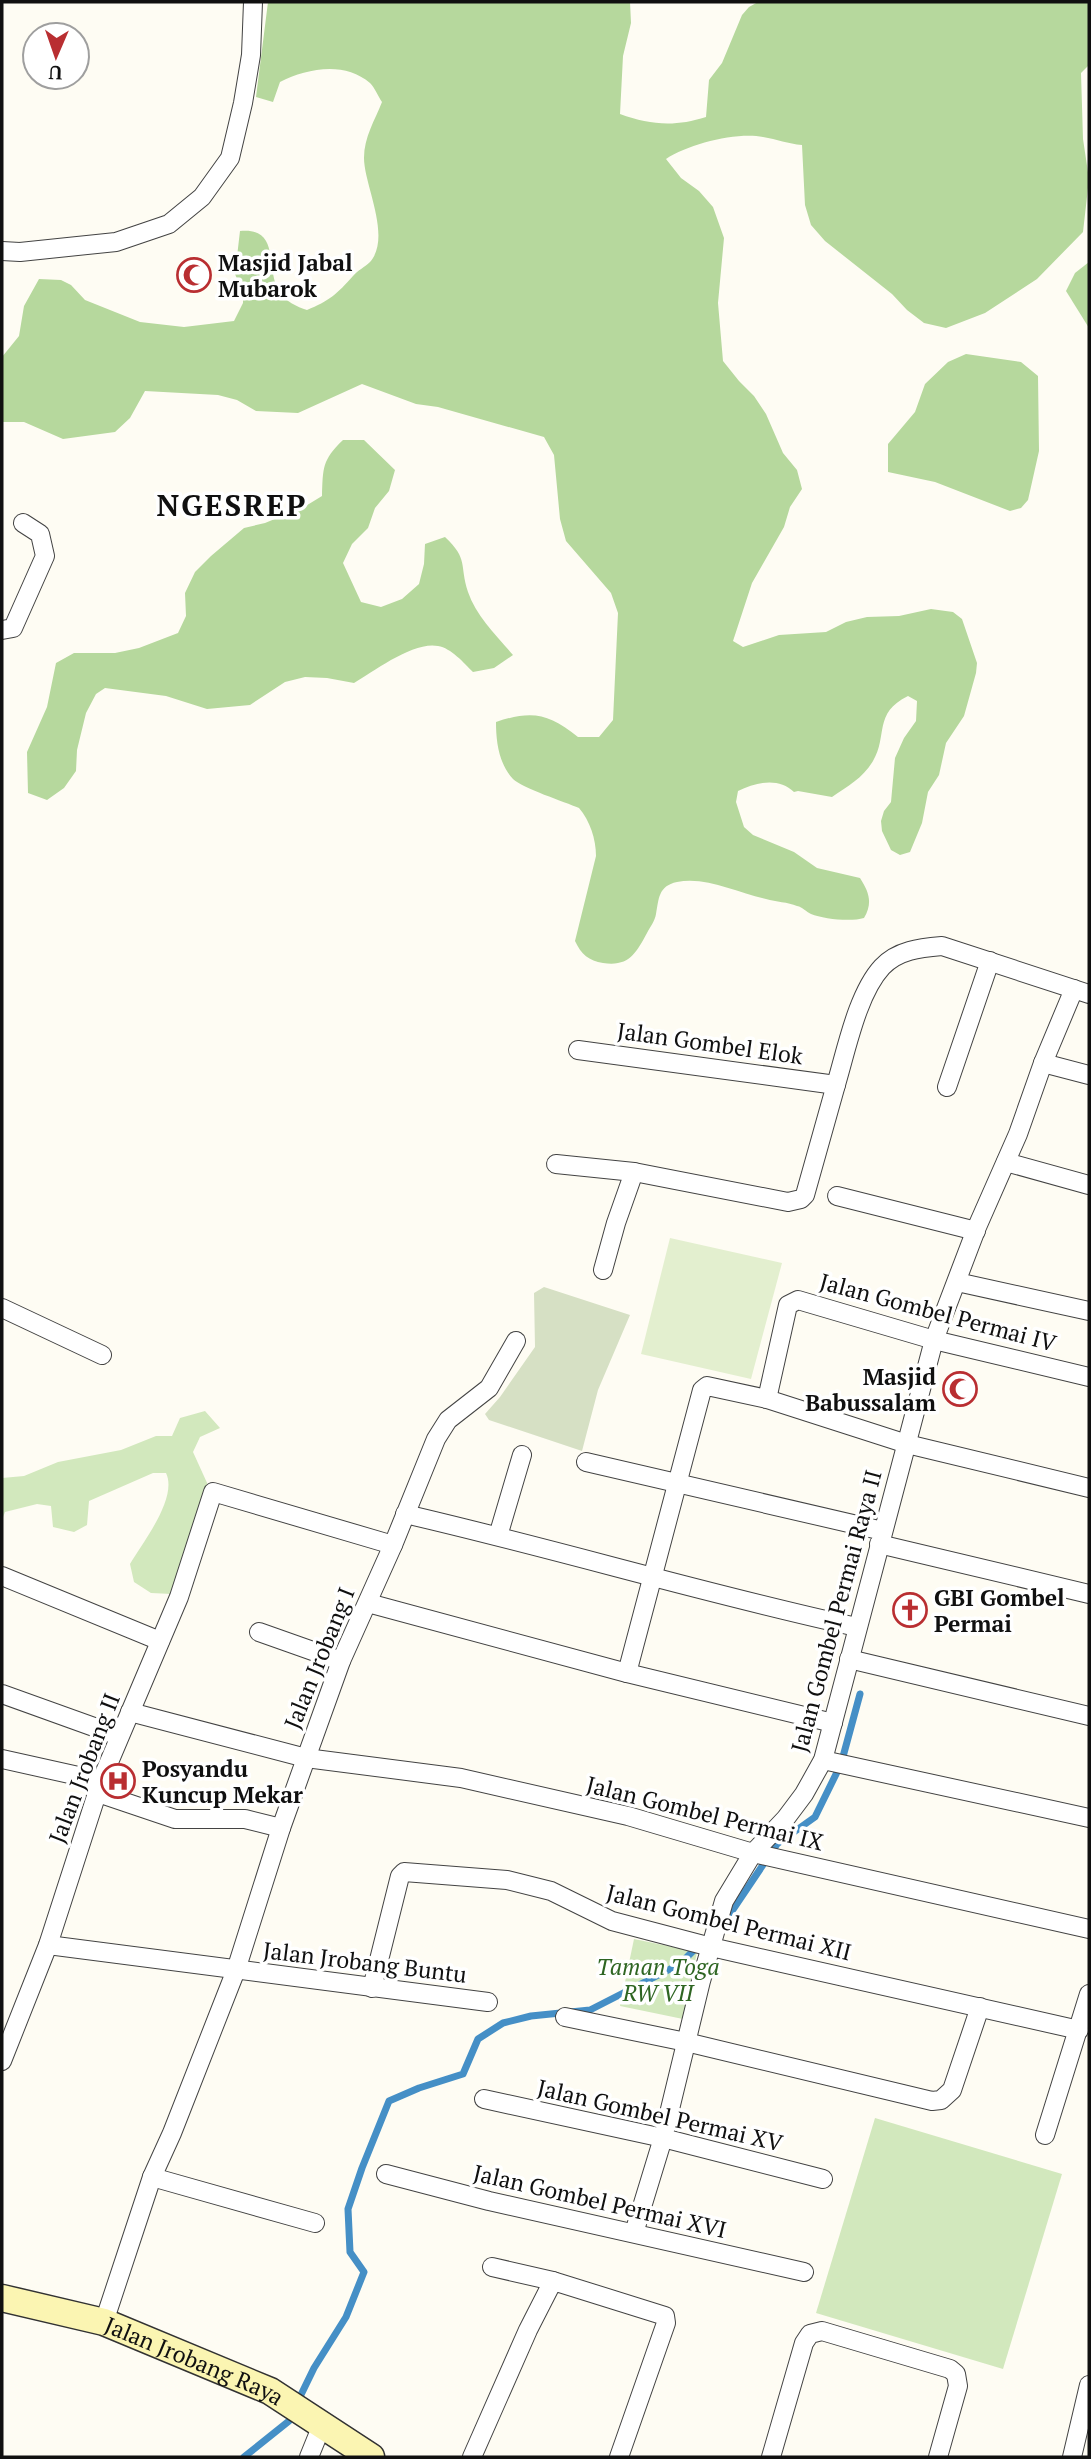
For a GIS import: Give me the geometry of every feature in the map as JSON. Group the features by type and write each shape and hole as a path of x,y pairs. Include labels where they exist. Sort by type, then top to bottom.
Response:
{"street":[{"path":"2,251 20,252 116,242 169,224 202,197 230,158 251,55 253,2"},
{"path":"2,630 13,628 46,556 40,534 23,523"},
{"path":"556,1164 634,1172 788,1202 801,1199 805,1195 848,1044 871,981 883,965 898,954 942,946 1081,992"},
{"path":"947,1087 990,961"},
{"name":"Jalan Gombel Permai Raya II","path":"634,2233 663,2138 724,1901 753,1853 804,1794 823,1760 934,1340 976,1231 1018,1134 1043,1063 1081,992"},
{"name":"Jalan Gombel Elok","path":"578,1050 836,1085"},
{"path":"1043,1063 1089,1075"},
{"path":"1006,1161 1089,1185"},
{"path":"603,1270 634,1172"},
{"path":"836,1196 976,1231"},
{"path":"957,1282 1089,1311"},
{"name":"Jalan Gombel Permai IV","path":"767,1399 788,1305 793,1301 934,1340 1089,1377"},
{"path":"2,1308 103,1355"},
{"name":"Jalan Jrobang I","path":"104,2322 152,2177 236,1970 281,1828 341,1661 444,1424 489,1388 516,1341"},
{"path":"627,1673 704,1388 767,1399 907,1444 1089,1488"},
{"path":"498,1536 522,1455"},
{"path":"586,1462 881,1537 1089,1594"},
{"name":"Jalan Jrobang II","path":"2,2060 48,1945 119,1736 179,1597 213,1492 393,1545"},
{"path":"405,1514 857,1627"},
{"path":"2,1576 160,1641"},
{"path":"368,1603 627,1673 833,1723"},
{"path":"259,1632 341,1661"},
{"path":"849,1659 1089,1716"},
{"path":"2,1694 119,1736"},
{"name":"Jalan Gombel Permai IX","path":"130,1712 306,1758 461,1778 628,1816 753,1853 1089,1928"},
{"path":"2,1759 100,1787 175,1819 245,1819 281,1828"},
{"path":"823,1760 1089,1818"},
{"name":"Jalan Gombel Permai XII","path":"372,1988 400,1876 404,1872 507,1881 551,1891 612,1921 711,1947 1079,2029"},
{"name":"Jalan Jrobang Buntu","path":"48,1945 488,2002"},
{"path":"1045,2135 1089,1994"},
{"path":"565,2017 686,2042 932,2101 942,2100 952,2090 980,2007"},
{"name":"Jalan Gombel Permai XV","path":"484,2099 663,2138 823,2179"},
{"name":"Jalan Gombel Permai XVI","path":"386,2174 489,2201 804,2272"},
{"path":"152,2177 315,2223"},
{"path":"492,2267 553,2281 665,2316 666,2323 619,2457"},
{"path":"472,2457 528,2330 553,2281"},
{"name":"Jalan Jrobang Raya","path":"2,2298 104,2322 270,2391 370,2457"},
{"path":"771,2457 804,2343 810,2334 822,2331 950,2369 956,2374 958,2386 938,2457"},
{"path":"1072,2457 1089,2385"},
{"path":"309,2457 322,2425"}],"green space":[{"path":"268,2 630,2 631,23 623,56 620,114 642,121 663,123 706,117 709,80 722,63 742,15 758,2 1089,2 1089,65 1081,73 1083,139 1089,179 1083,232 1037,279 985,313 946,328 924,323 825,241 811,225 805,205 802,145 763,137 740,136 700,144 666,159 681,178 699,191 713,207 724,238 718,303 723,361 766,414 783,453 797,470 802,489 790,507 784,527 752,583 733,641 743,647 779,635 826,632 846,622 867,617 899,616 931,609 953,612 962,619 977,663 964,716 946,743 939,775 928,792 922,823 910,852 900,855 891,850 882,831 881,821 891,802 895,758 916,721 917,701 908,696 897,703 886,717 877,752 869,767 832,797 794,792 781,784 767,782 738,791 736,802 744,827 753,835 794,852 817,868 860,878 869,898 864,918 845,920 823,917 811,914 801,907 711,883 677,882 663,890 654,922 631,957 612,964 590,959 580,950 575,941 596,856 592,831 579,808 534,791 513,779 501,760 497,737 496,722 520,716 548,719 578,737 599,737 613,720 618,613 611,593 566,541 560,519 554,455 544,437 438,407 416,404 362,384 298,413 256,411 237,400 218,395 145,391 130,418 115,432 63,439 24,422 2,422 2,357 19,336 24,306 39,279 61,280 71,285 85,300 140,322 184,327 234,321 243,303 243,293 235,274 240,231 253,231 267,242 279,292 284,298 307,310 332,296 370,262 376,251 378,225 365,169 364,150 382,102 370,83 360,76 338,69 314,70 280,82 273,102 256,97"},
{"path":"1089,262 1089,328 1066,291 1075,273"},
{"path":"966,354 1021,362 1038,376 1039,451 1028,500 1021,508 1010,511 935,482 888,472 888,444 915,412 925,384 948,362"},
{"path":"343,440 364,440 395,470 389,491 375,508 368,528 352,544 343,563 361,602 381,607 402,599 419,584 425,544 445,537 460,557 465,583 476,609 513,655 494,668 473,672 448,650 428,646 394,658 354,683 305,677 285,682 250,705 207,709 166,696 105,688 96,694 86,713 77,750 76,771 64,788 47,800 28,793 27,752 47,707 56,663 74,653 115,653 139,648 178,633 186,616 185,593 195,572 244,528 265,523 304,507 322,496 327,459"},
{"path":"670,1238 782,1263 751,1379 641,1354"},
{"path":"544,1287 630,1315 598,1390 582,1451 489,1420 485,1414 535,1347 534,1293"},
{"path":"205,1411 220,1428 200,1437 193,1452 208,1485 172,1594 151,1593 134,1582 130,1564 163,1507 167,1495 166,1473 153,1473 89,1501 87,1525 74,1532 53,1527 51,1506 37,1504 5,1512 2,1520 2,1478 24,1476 58,1462 121,1450 156,1436 172,1436 180,1418"},
{"name":"Taman Toga RW VII","path":"634,1939 697,1952 683,2019 620,2006"},
{"path":"875,2118 1062,2174 1003,2369 816,2313"}],"waterway":[{"path":"723,1920 732,1911 777,1844 815,1817 841,1764 860,1694"},
{"path":"297,2403 314,2368 346,2317 364,2272 350,2252 348,2209 389,2101 463,2074 478,2039 503,2023 531,2016 590,2010 680,1964 698,1946"},
{"path":"244,2457 289,2421 292,2413"}],"place":[{"name":"Masjid Jabal Mubarok","path":"194,275"},
{"name":"Masjid Babussalam","path":"960,1389"},
{"name":"GBI Gombel Permai","path":"910,1610"},
{"name":"Posyandu Kuncup Mekar","path":"118,1781"}],"district":[{"name":"NGESREP","path":"232,505"}]}
